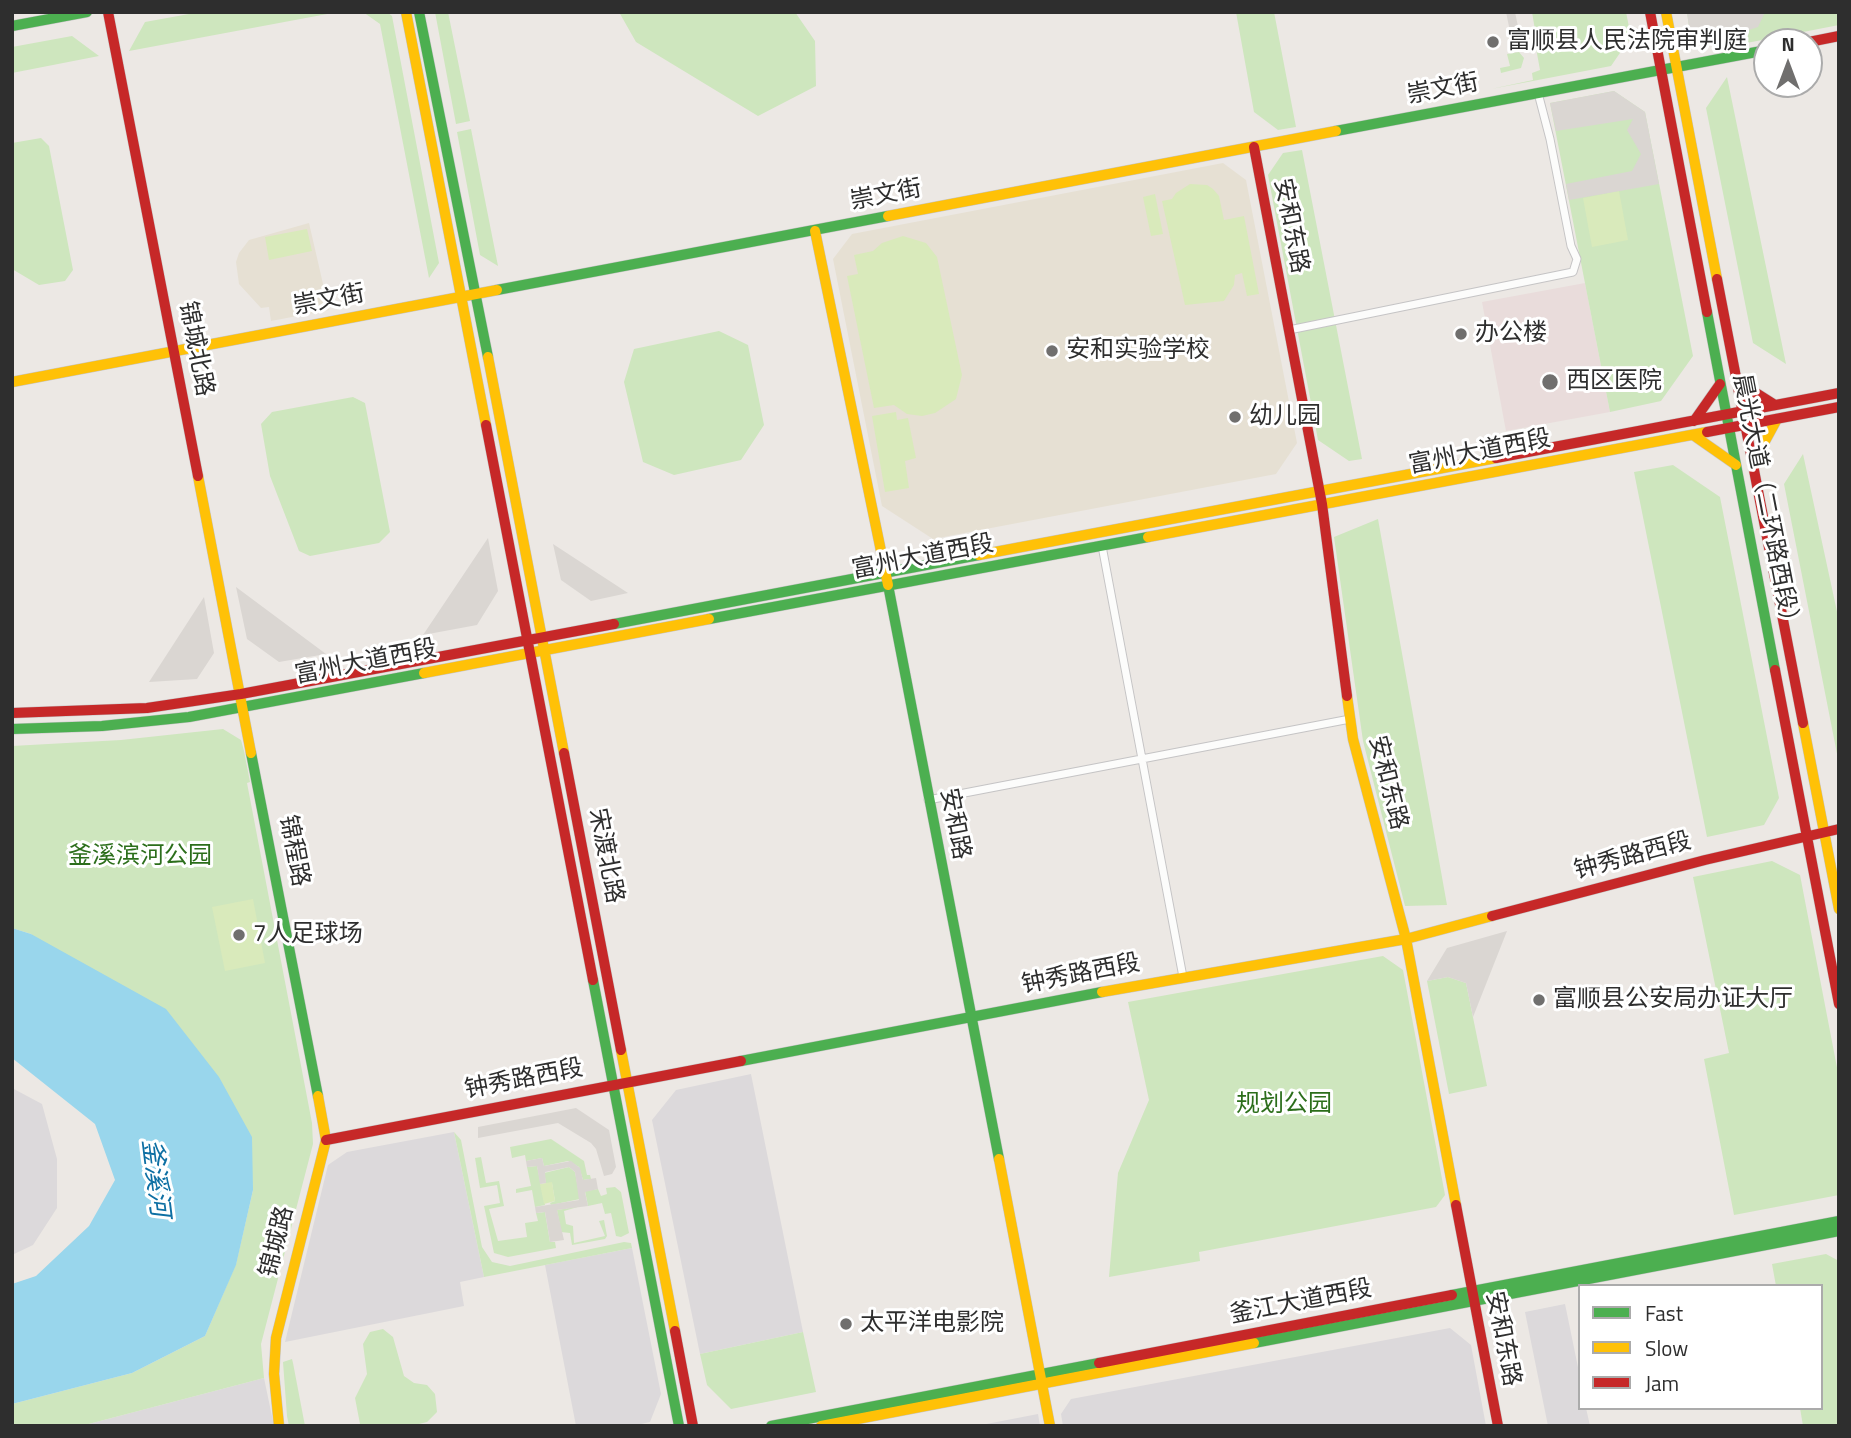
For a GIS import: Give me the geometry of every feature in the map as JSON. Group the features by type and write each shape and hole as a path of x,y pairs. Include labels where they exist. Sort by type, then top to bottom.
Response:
{"main road":[{"path":"12,26 87,12"},
{"name":"锦城北路","path":"108,12 241,694"},
{"name":"宋渡北路","path":"406,12 679,1426"},
{"name":"宋渡北路","path":"419,12 476,295 693,1426"},
{"name":"晨光大道（二环路西段）","path":"1650,12 1839,1004"},
{"name":"晨光大道（二环路西段）","path":"1666,12 1839,909"},
{"name":"崇文街","path":"12,382 1753,53"},
{"name":"安和东路","path":"1254,147 1322,504 1350,719 1406,939 1497,1426"},
{"name":"安和路","path":"814,232 886,573 927,800 972,1017 1050,1426"},
{"path":"1737,382 1775,405"},
{"path":"1694,421 1720,384"},
{"name":"富州大道西段","path":"12,713 147,708 241,694 1839,393"},
{"name":"富州大道西段","path":"12,729 150,723 244,707 1839,407"},
{"path":"1753,463 1777,419"},
{"path":"1693,435 1736,465"},
{"name":"锦程路","path":"241,694 326,1140"},
{"name":"钟秀路西段","path":"326,1140 1183,977 1406,939 1705,860 1839,829"},
{"name":"锦城路","path":"279,1426 274,1356 279,1320 326,1140"},
{"name":"釜江大道西段","path":"771,1426 1041,1379 1472,1296 1839,1221"},
{"name":"釜江大道西段","path":"1472,1296 1839,1231"},
{"name":"釜江大道西段","path":"821,1426 1041,1379"}],"street":[{"path":"1289,330 1573,272 1577,259 1571,246 1538,93"},
{"path":"1102,546 1183,977"},
{"path":"927,800 1350,719"}],"shaded area":[{"path":"1506,12 1515,12 1521,41 1508,43 1512,41"},
{"path":"1687,12 1765,12 1758,27 1740,33 1739,44 1721,48 1689,27"},
{"path":"1614,91 1645,112 1659,184 1569,200 1566,184 1632,171 1641,154 1627,130 1633,119 1556,131 1550,103"},
{"name":"安和实验学校","path":"1223,163 1246,180 1297,443 1276,474 933,539 882,506 833,259 852,234"},
{"path":"309,223 329,310 271,321 269,307 261,308 239,284 236,262 239,253 249,240"},
{"name":"西区医院","path":"1585,283 1610,412 1506,431 1482,302"},
{"path":"488,538 498,591 477,625 423,635"},
{"path":"553,544 628,593 591,601 561,580"},
{"path":"236,587 326,654 279,662 247,639"},
{"path":"204,597 214,653 197,679 149,682"},
{"path":"1507,931 1473,1017 1466,983 1448,977 1427,981 1447,948"},
{"path":"751,1074 803,1332 700,1354 652,1120 676,1090"},
{"path":"12,1088 42,1104 57,1159 57,1208 33,1245 12,1255"},
{"path":"576,1108 609,1130 616,1167 612,1174 604,1176 596,1149 591,1143 558,1123 478,1138 478,1127"},
{"path":"454,1132 484,1277 460,1282 464,1306 285,1342 328,1165 347,1152"},
{"path":"542,1158 544,1166 571,1161 580,1168 583,1180 596,1178 598,1189 585,1192 588,1206 557,1210 564,1240 550,1242 545,1212 536,1213 535,1207 579,1200 575,1172 569,1167 545,1172 546,1183 540,1184 537,1166 527,1167 526,1161"},
{"path":"632,1248 661,1394 650,1422 632,1426 576,1426 545,1265"},
{"path":"1565,1304 1578,1367 1578,1410 1586,1410 1590,1426 1548,1426 1525,1312"},
{"path":"1450,1328 1471,1345 1486,1426 1063,1426 1061,1414 1071,1399"},
{"path":"264,1378 274,1426 81,1426"},
{"path":"1038,1414 1040,1426 976,1426"}],"green space":[{"path":"200,12 338,12 129,51 145,22"},
{"path":"363,12 387,12 392,16 439,263 429,278 380,24"},
{"path":"435,12 448,12 470,121 456,124"},
{"path":"619,12 795,12 815,41 816,86 758,116 636,42"},
{"path":"1236,12 1274,12 1296,127 1278,130 1254,112"},
{"path":"1532,12 1626,12 1631,37 1611,66 1491,89 1533,80 1532,73 1540,70 1536,48 1528,47 1537,42"},
{"path":"1687,12 1839,12 1839,25 1823,28 1753,28 1753,42 1721,48 1689,27"},
{"path":"72,36 99,56 12,73 12,47"},
{"path":"1519,52 1524,58 1521,68 1501,73 1500,68 1510,66 1507,54"},
{"path":"1727,77 1786,364 1753,343 1706,108"},
{"path":"1614,91 1645,112 1693,356 1661,401 1610,412 1550,103"},
{"path":"471,129 498,266 480,255 457,132"},
{"path":"41,138 49,146 73,270 65,281 39,285 12,269 12,143"},
{"path":"1302,150 1362,459 1349,461 1318,440 1268,175 1283,153"},
{"path":"1190,184 1207,185 1213,189 1219,196 1224,220 1244,216 1259,294 1247,296 1242,273 1235,275 1234,285 1224,301 1185,305 1162,201 1172,199"},
{"path":"1619,191 1628,240 1592,247 1583,198"},
{"path":"1155,194 1163,234 1151,236 1143,197"},
{"path":"307,229 312,251 269,260 265,237"},
{"path":"903,236 926,243 937,257 962,375 956,399 935,413 922,416 907,414 894,405 874,408 847,276 858,274 854,255 873,251 882,243"},
{"path":"719,331 748,345 764,425 741,460 674,475 643,462 624,382 634,349"},
{"path":"353,397 365,403 390,532 379,543 310,556 299,551 270,476 261,424 272,412"},
{"path":"896,412 897,420 908,418 916,458 905,461 909,488 885,492 872,416"},
{"path":"1803,454 1839,621 1839,764 1784,484"},
{"path":"1673,465 1720,497 1779,798 1764,825 1707,837 1634,472"},
{"path":"1378,519 1447,905 1405,906 1363,741 1334,537"},
{"name":"釜溪滨河公园","path":"223,729 241,740 244,751 250,782 247,783 312,1123 313,1144 261,1344 264,1378 81,1426 12,1426 12,1404 132,1373 205,1336 236,1264 253,1190 31,934 12,928 12,746 121,740"},
{"path":"1772,861 1800,875 1839,1078 1839,1195 1734,1215 1704,1059 1729,1053 1693,877"},
{"name":"7人足球场","path":"253,899 265,963 225,971 212,907"},
{"name":"规划公园","path":"1383,956 1403,970 1445,1195 1436,1207 1199,1252 1200,1261 1109,1277 1118,1173 1149,1100 1128,1002"},
{"path":"1448,977 1466,983 1487,1086 1449,1094 1427,981"},
{"path":"454,1132 461,1140 482,1247 492,1262 510,1266 624,1242 631,1243 632,1248 484,1277"},
{"path":"551,1139 584,1161 587,1175 590,1175 591,1179 583,1180 579,1167 568,1161 544,1166 542,1158 526,1161 525,1155 512,1158 510,1147"},
{"path":"481,1157 486,1183 499,1181 504,1206 489,1209 498,1241 527,1237 525,1223 538,1221 536,1213 545,1212 550,1242 555,1242 556,1248 508,1257 494,1253 484,1206 500,1203 497,1185 480,1188 475,1158"},
{"path":"537,1166 545,1205 535,1207 532,1190 516,1193 516,1189 531,1186 527,1167"},
{"path":"569,1167 575,1172 580,1199 551,1205 550,1203 555,1201 552,1183 546,1183 544,1173"},
{"path":"552,1182 555,1201 544,1204 540,1184"},
{"path":"615,1187 621,1192 629,1233 621,1237 616,1236 611,1213 605,1214 602,1203 588,1206 585,1191 598,1189 601,1196 607,1194 606,1188"},
{"path":"581,1206 564,1211 566,1224 573,1226 574,1243 605,1236 599,1221 604,1220 607,1236 605,1239 572,1245 570,1233 561,1232 557,1210"},
{"path":"1826,1254 1839,1261 1839,1426 1803,1426 1800,1410 1823,1410 1823,1284 1776,1284 1772,1264"},
{"path":"383,1329 393,1337 404,1376 414,1383 427,1385 435,1394 437,1412 427,1422 411,1426 360,1424 355,1398 367,1374 363,1344 370,1332"},
{"path":"803,1332 816,1392 731,1409 707,1385 700,1354"},
{"path":"292,1359 305,1426 289,1426 287,1416 283,1362"}],"water":[{"name":"釜溪河","path":"12,928 31,934 166,1009 219,1077 252,1137 253,1190 236,1265 205,1336 132,1373 12,1404 12,1284 36,1276 89,1226 115,1180 95,1124 12,1058"}],"traffic: fast":[{"path":"12,26 87,12"},
{"path":"419,12 488,357"},
{"path":"1336,131 1753,53"},
{"path":"497,290 888,216"},
{"path":"1707,312 1775,670"},
{"path":"709,619 1148,537"},
{"path":"614,624 979,555"},
{"path":"888,585 999,1159"},
{"path":"12,729 102,726 189,717 424,673"},
{"path":"251,753 318,1096"},
{"path":"593,980 679,1426"},
{"path":"741,1061 1102,992"},
{"path":"1452,1295 1839,1221"},
{"path":"1254,1343 1839,1231"},
{"path":"771,1426 1099,1363"}],"traffic: slow":[{"path":"406,12 486,425"},
{"path":"1666,12 1717,279"},
{"path":"888,216 1336,131"},
{"path":"815,231 888,585"},
{"path":"12,382 497,290"},
{"path":"488,357 564,753"},
{"path":"1753,463 1777,419"},
{"path":"1148,537 1707,432"},
{"path":"1693,435 1736,465"},
{"path":"979,555 1496,458"},
{"path":"198,476 251,753"},
{"path":"424,673 709,619"},
{"path":"1347,696 1353,739 1406,939 1456,1205"},
{"path":"1803,723 1839,909"},
{"path":"1102,992 1406,939 1492,916"},
{"path":"621,1050 675,1331"},
{"path":"279,1426 274,1374 276,1338 326,1140 318,1096"},
{"path":"999,1159 1050,1426"},
{"path":"821,1426 1254,1343"}],"traffic: jam":[{"path":"108,12 198,476"},
{"path":"1650,12 1707,312"},
{"path":"1823,39 1839,36"},
{"path":"1254,147 1322,504 1347,696"},
{"path":"1717,279 1803,723"},
{"path":"1737,381 1775,405"},
{"path":"1694,421 1720,384"},
{"path":"1496,458 1839,393"},
{"path":"1707,432 1839,407"},
{"path":"486,425 593,980"},
{"path":"12,713 147,708 241,694 614,624"},
{"path":"1775,670 1839,1004"},
{"path":"564,753 621,1050"},
{"path":"1492,916 1705,860 1839,829"},
{"path":"326,1140 741,1061"},
{"path":"1456,1205 1498,1426"},
{"path":"1099,1363 1452,1295"},
{"path":"675,1331 693,1426"}],"place":[{"name":"富顺县人民法院审判庭","path":"1493,42"},
{"name":"办公楼","path":"1461,334"},
{"name":"安和实验学校","path":"1052,351"},
{"name":"西区医院","path":"1550,382"},
{"name":"幼儿园","path":"1235,417"},
{"name":"7人足球场","path":"239,935"},
{"name":"富顺县公安局办证大厅","path":"1539,1000"},
{"name":"太平洋电影院","path":"846,1324"}]}
